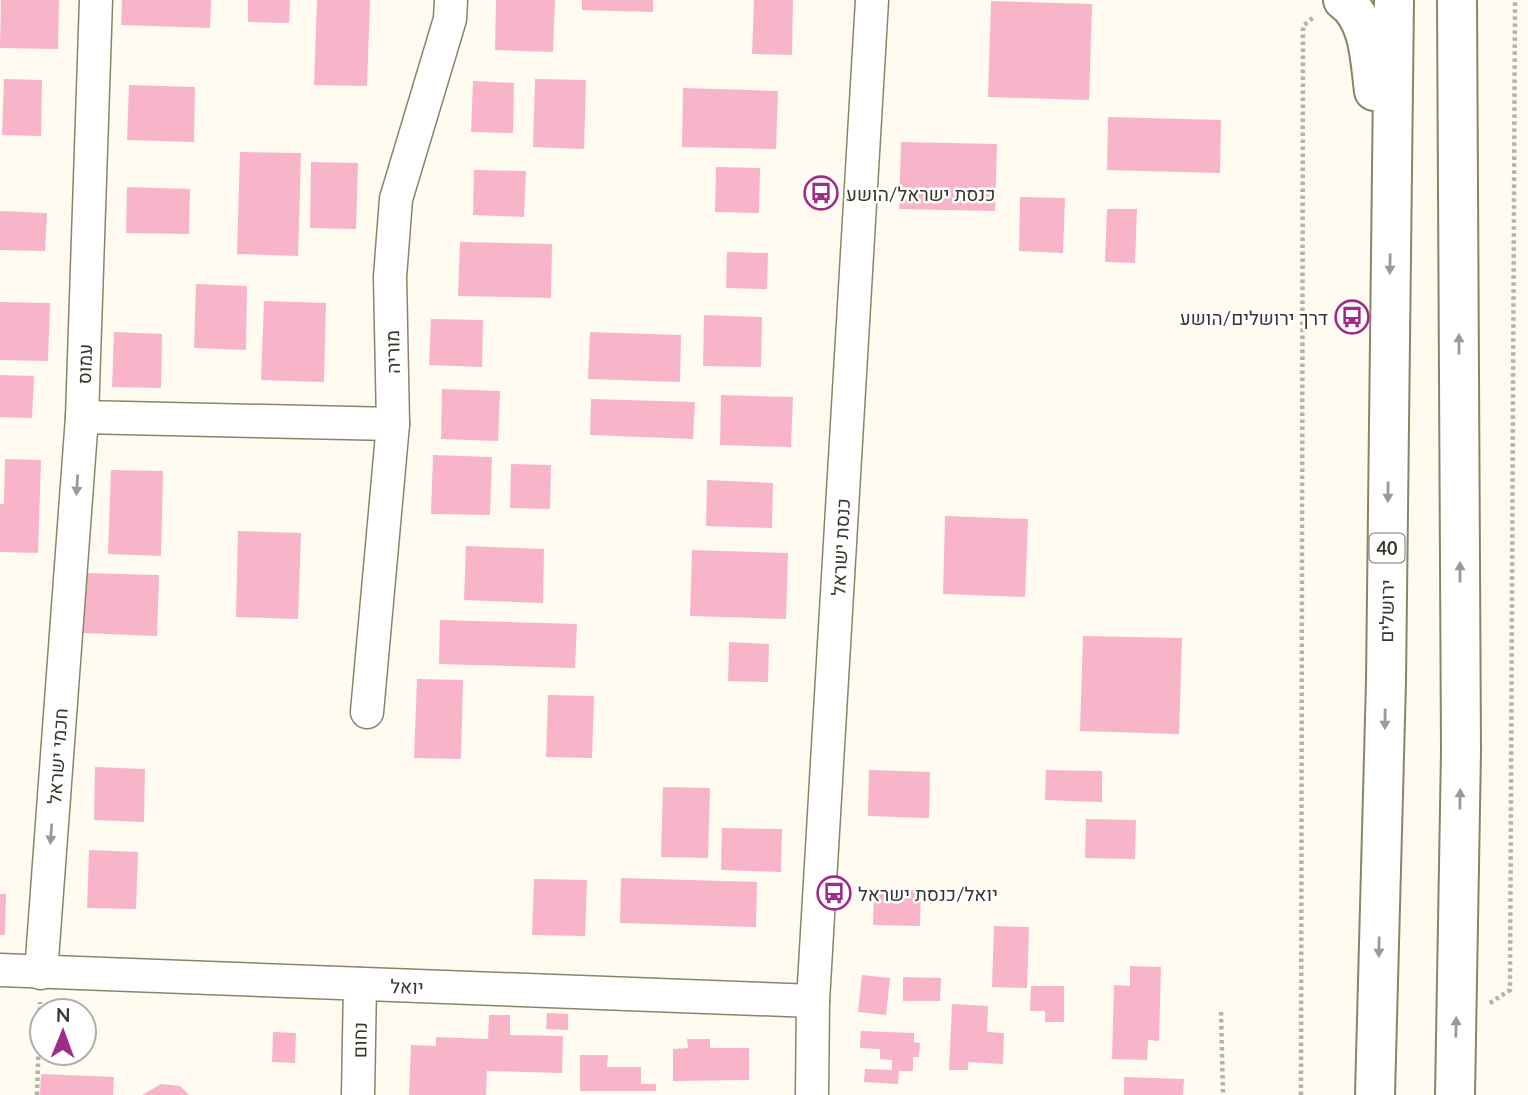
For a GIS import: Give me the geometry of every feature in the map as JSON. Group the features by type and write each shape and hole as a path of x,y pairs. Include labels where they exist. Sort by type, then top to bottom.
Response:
{"highway":[{"name":"ירושלים","path":"1375,1095 1386,681 1394,0"},
{"path":"1455,1095 1461,751 1457,0"},
{"path":"1334,4 1355,8 1368,44 1390,209"}],"street":[{"name":"עמוס","path":"82,417 96,0"},
{"name":"מוריה","path":"367,712 393,424 390,277 396,199 450,19 451,0"},
{"name":"כנסת ישראל","path":"812,1095 813,1001 872,0"},
{"path":"82,417 393,424"},
{"name":"חכמי ישראל","path":"41,973 82,417"},
{"name":"יואל","path":"0,970 813,1001"},
{"name":"נחום","path":"358,1095 360,985"}],"path":[{"path":"1488,1005 1510,990 1515,0"},
{"path":"1301,1095 1303,26 1334,4"},
{"path":"37,1095 41,973"},
{"path":"1221,1012 1223,1095"}],"building":[{"path":"1,0 59,0 58,49 0,48"},
{"path":"122,0 211,0 210,28 121,25"},
{"path":"248,0 290,0 289,23 248,22"},
{"path":"317,0 370,0 367,86 314,85"},
{"path":"496,0 555,0 553,52 495,50"},
{"path":"582,0 653,0 653,12 582,10"},
{"path":"754,0 793,0 792,55 752,54"},
{"path":"991,1 1092,4 1089,100 988,97"},
{"path":"4,79 42,80 41,136 2,135"},
{"path":"535,79 586,80 584,149 533,147"},
{"path":"473,81 514,83 513,133 471,132"},
{"path":"129,85 195,87 194,142 127,140"},
{"path":"683,88 778,91 776,149 682,147"},
{"path":"1108,117 1221,120 1220,173 1107,170"},
{"path":"901,142 997,144 995,211 899,209"},
{"path":"240,152 301,153 298,256 237,254"},
{"path":"311,162 358,163 356,229 310,228"},
{"path":"716,167 760,168 759,213 715,212"},
{"path":"474,170 526,171 524,217 473,215"},
{"path":"127,187 190,189 189,234 126,233"},
{"path":"1020,197 1065,198 1063,253 1019,251"},
{"path":"1107,209 1137,209 1135,263 1105,262"},
{"path":"0,211 47,213 45,251 0,250"},
{"path":"460,242 552,244 551,298 458,296"},
{"path":"727,252 768,253 767,289 726,288"},
{"path":"196,284 247,286 246,350 194,348"},
{"path":"264,301 326,303 324,382 261,380"},
{"path":"0,302 50,303 48,361 0,360"},
{"path":"704,315 762,317 761,367 703,366"},
{"path":"431,319 483,320 482,367 429,365"},
{"path":"114,332 162,334 161,388 112,387"},
{"path":"590,332 681,335 680,382 588,379"},
{"path":"0,375 34,376 32,418 0,417"},
{"path":"442,389 500,391 498,441 441,439"},
{"path":"721,395 793,397 791,447 720,445"},
{"path":"591,399 695,402 693,439 590,435"},
{"path":"433,455 492,457 490,515 431,514"},
{"path":"5,459 41,460 38,553 0,552 0,504 4,504"},
{"path":"511,464 551,465 550,509 510,508"},
{"path":"111,470 163,471 161,556 108,554"},
{"path":"707,480 773,483 772,528 706,526"},
{"path":"945,516 1028,519 1025,597 943,594"},
{"path":"238,531 301,533 298,619 236,617"},
{"path":"466,546 544,549 543,603 464,600"},
{"path":"692,550 788,553 786,619 690,616"},
{"path":"85,573 159,575 157,636 83,633"},
{"path":"440,620 577,624 575,668 439,664"},
{"path":"1083,636 1182,638 1179,734 1080,731"},
{"path":"729,642 769,644 768,682 728,681"},
{"path":"417,679 463,680 461,759 414,758"},
{"path":"548,695 594,696 592,758 546,757"},
{"path":"95,767 145,769 144,822 94,820"},
{"path":"869,770 930,772 929,818 868,816"},
{"path":"1046,770 1102,771 1102,802 1045,800"},
{"path":"663,787 710,788 708,858 661,857"},
{"path":"1086,819 1136,820 1135,859 1085,858"},
{"path":"722,828 782,829 781,872 721,870"},
{"path":"89,850 138,852 136,909 87,908"},
{"path":"621,878 757,882 756,927 620,923"},
{"path":"534,879 587,880 585,936 532,935"},
{"path":"874,889 921,890 920,926 873,925"},
{"path":"0,894 6,894 5,935 0,935"},
{"path":"994,926 1029,927 1027,988 992,987"},
{"path":"1130,966 1161,967 1159,1041 1148,1040 1147,1060 1112,1059 1114,985 1130,986"},
{"path":"862,975 890,978 886,1015 858,1012"},
{"path":"903,977 941,978 940,1001 903,1001"},
{"path":"1031,986 1064,986 1064,1022 1045,1022 1045,1011 1030,1011"},
{"path":"952,1004 988,1006 987,1032 1004,1033 1003,1064 968,1062 968,1070 949,1070"},
{"path":"547,1013 568,1014 568,1030 546,1029"},
{"path":"489,1015 510,1015 510,1035 563,1036 562,1073 487,1071 486,1095 409,1095 411,1045 436,1046 436,1037 488,1039"},
{"path":"861,1031 914,1033 914,1042 920,1043 919,1057 913,1057 913,1071 899,1071 898,1084 864,1082 865,1069 892,1070 892,1060 880,1059 880,1049 860,1048"},
{"path":"273,1032 296,1033 295,1063 272,1062"},
{"path":"687,1039 710,1039 710,1048 749,1048 749,1080 673,1081 673,1049 688,1048"},
{"path":"580,1055 608,1055 607,1067 641,1067 641,1084 656,1084 656,1091 580,1091"},
{"path":"41,1074 114,1077 113,1095 40,1095"},
{"path":"1124,1077 1184,1079 1183,1095 1124,1095"},
{"path":"161,1084 180,1086 189,1095 142,1095"}],"place":[{"name":"כנסת ישראל/הושע","path":"821,193"},
{"name":"דרך ירושלים/הושע","path":"1352,317"},
{"name":"יואל/כנסת ישראל","path":"834,893"}]}
